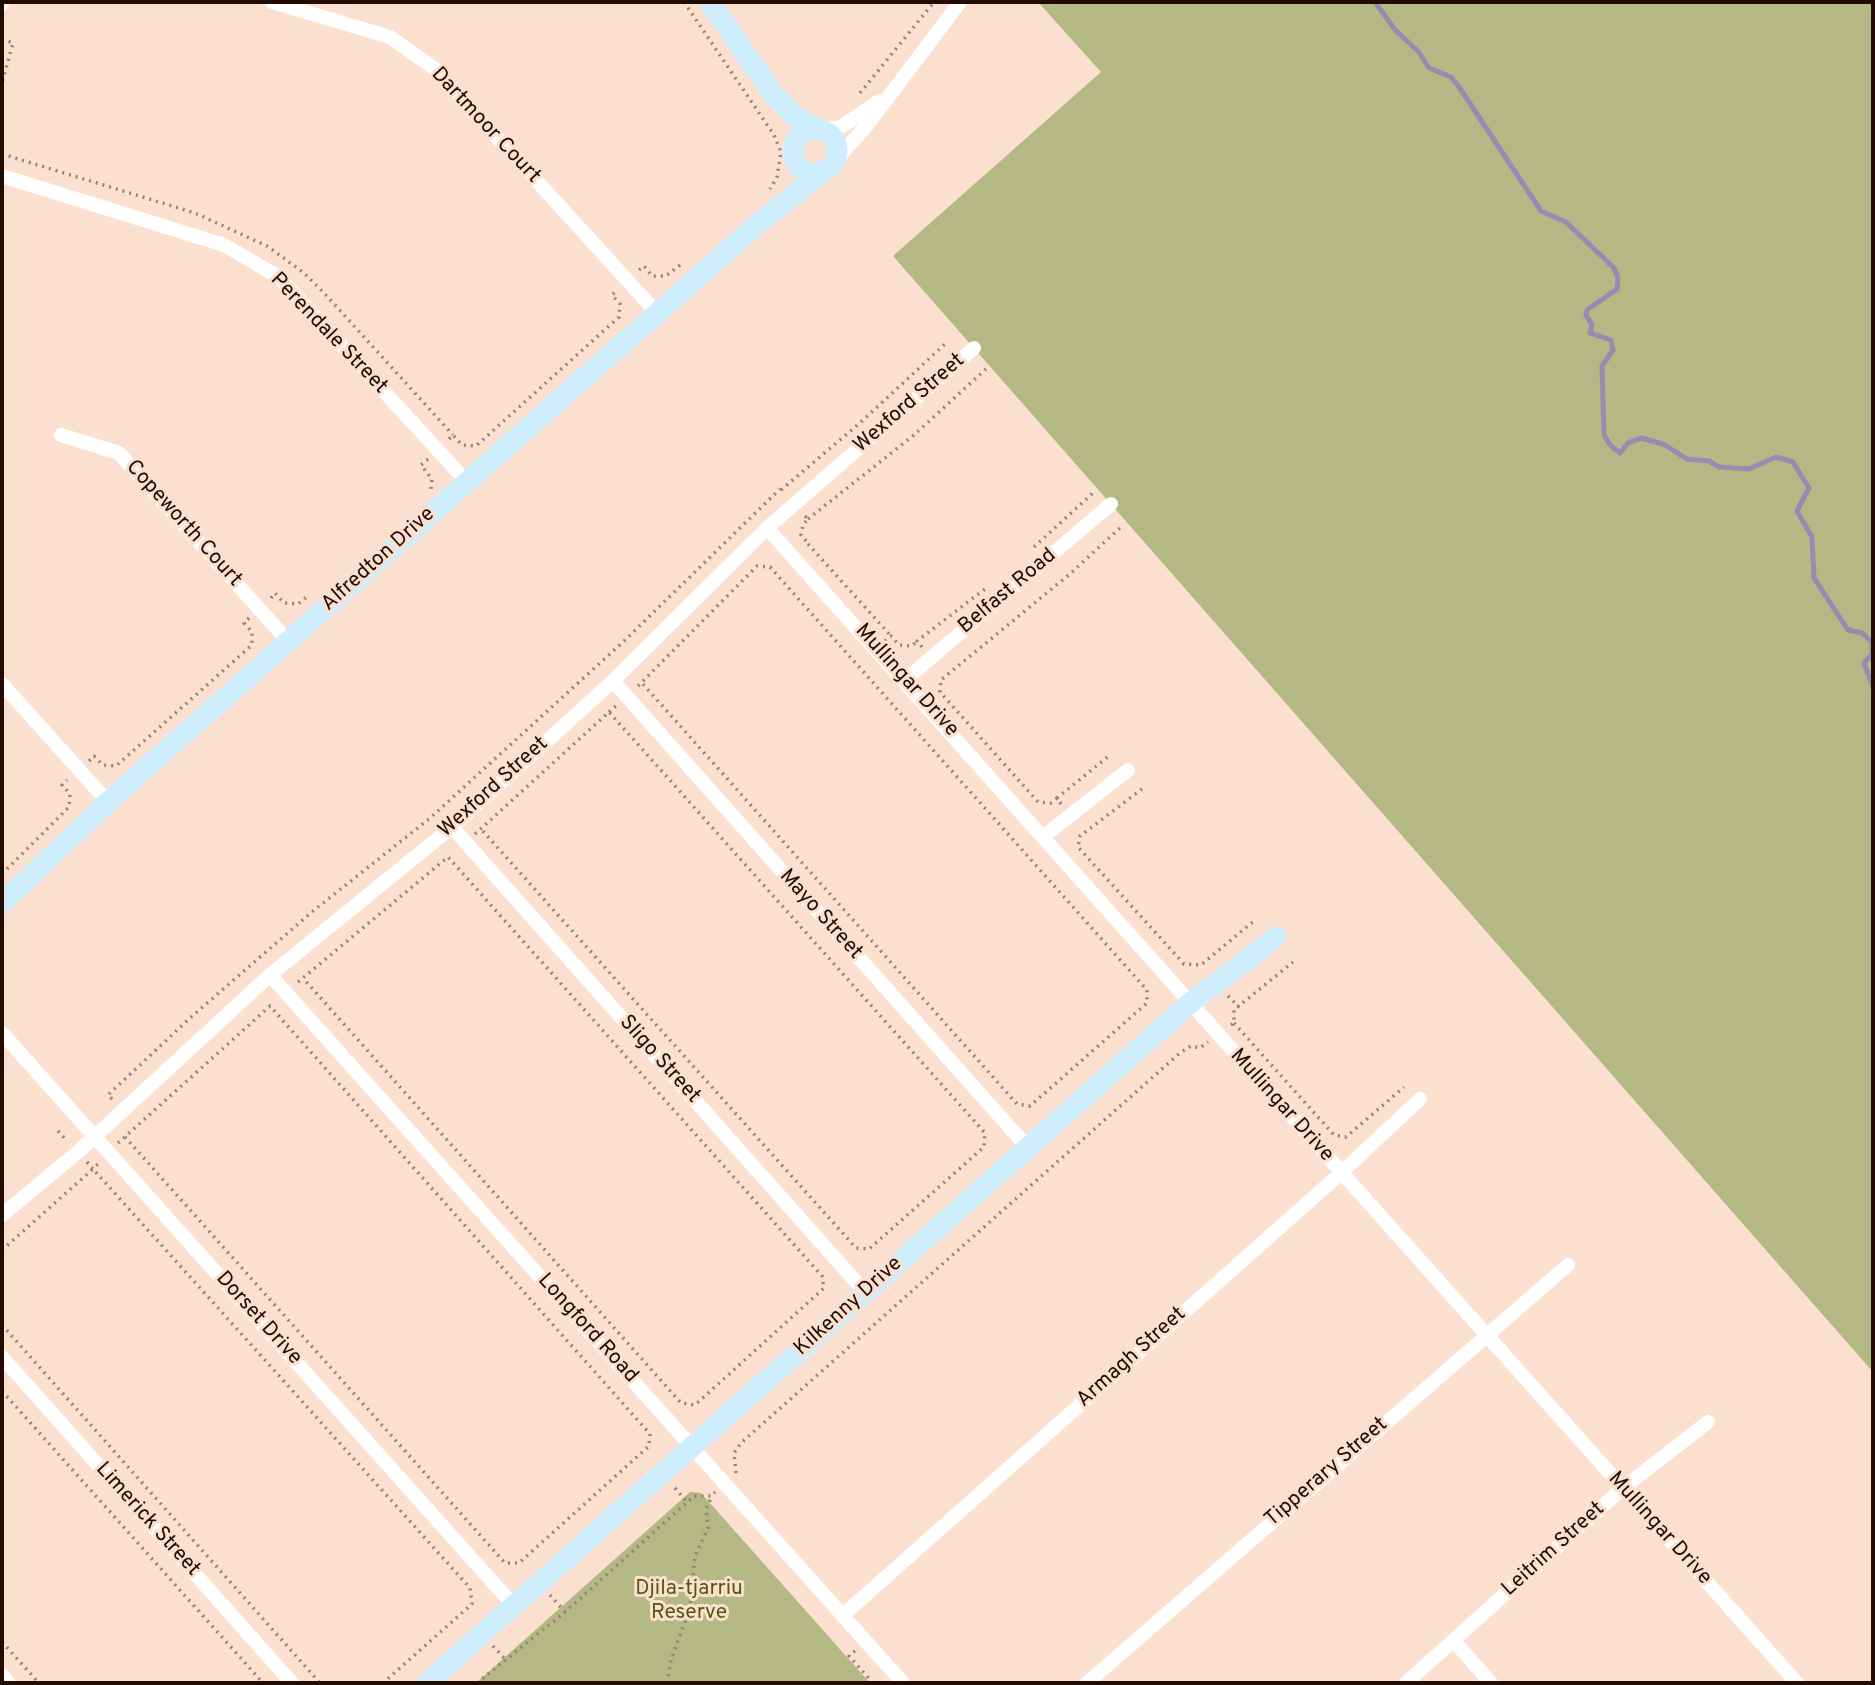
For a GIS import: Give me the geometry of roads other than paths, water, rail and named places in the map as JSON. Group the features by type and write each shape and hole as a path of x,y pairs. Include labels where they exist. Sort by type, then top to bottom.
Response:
{"street":[{"name":"Dartmoor Court","path":"272,2 390,37 435,69 657,313"},
{"path":"710,2 773,94 796,117 831,135 836,144 830,166"},
{"path":"773,94 780,130 805,170 830,166 868,124 960,2"},
{"path":"794,152 803,133 846,124 885,98"},
{"name":"Alfredton Drive","path":"760,222 786,179 794,152"},
{"name":"Alfredton Drive","path":"2,903 107,802 760,222 830,166"},
{"name":"Perendale Street","path":"2,176 224,245 279,277 467,482"},
{"name":"Wexford Street","path":"2,1215 95,1136 270,975 452,827 612,681 767,528 974,348"},
{"name":"Copeworth Court","path":"61,435 119,453 288,641"},
{"name":"Belfast Road","path":"905,680 1111,504"},
{"name":"Mullingar Drive","path":"767,528 1797,1683"},
{"name":"Mayo Street","path":"612,681 1028,1148"},
{"path":"2,684 107,802"},
{"path":"1044,836 1128,770"},
{"name":"Sligo Street","path":"452,827 866,1293"},
{"name":"Kilkenny Drive","path":"427,1683 1189,1004 1276,937"},
{"name":"Longford Road","path":"270,975 902,1683"},
{"name":"Dorset Drive","path":"2,1032 514,1606"},
{"name":"Armagh Street","path":"842,1616 1342,1173 1420,1099"},
{"name":"Tipperary Street","path":"1087,1683 1568,1265"},
{"name":"Limerick Street","path":"2,1357 292,1683"},
{"name":"Leitrim Street","path":"1406,1683 1623,1488 1708,1422"},
{"path":"1453,1640 1491,1683"},
{"path":"2,1675 9,1683"}],"waterway":[{"path":"1375,2 1396,31 1418,51 1429,68 1451,77 1459,87 1541,211 1566,222 1614,268 1618,278 1617,289 1587,310 1586,315 1592,325 1590,333 1611,340 1613,350 1602,366 1604,435 1611,446 1620,453 1628,443 1641,438 1663,444 1687,459 1709,461 1719,467 1749,469 1776,457 1793,462 1809,488 1797,511 1812,537 1814,578 1848,630 1862,633 1872,642 1872,654 1864,663 1873,687"}],"park label":[{"name":"Djila-tjarriu Reserve","path":"689,1602"}]}
